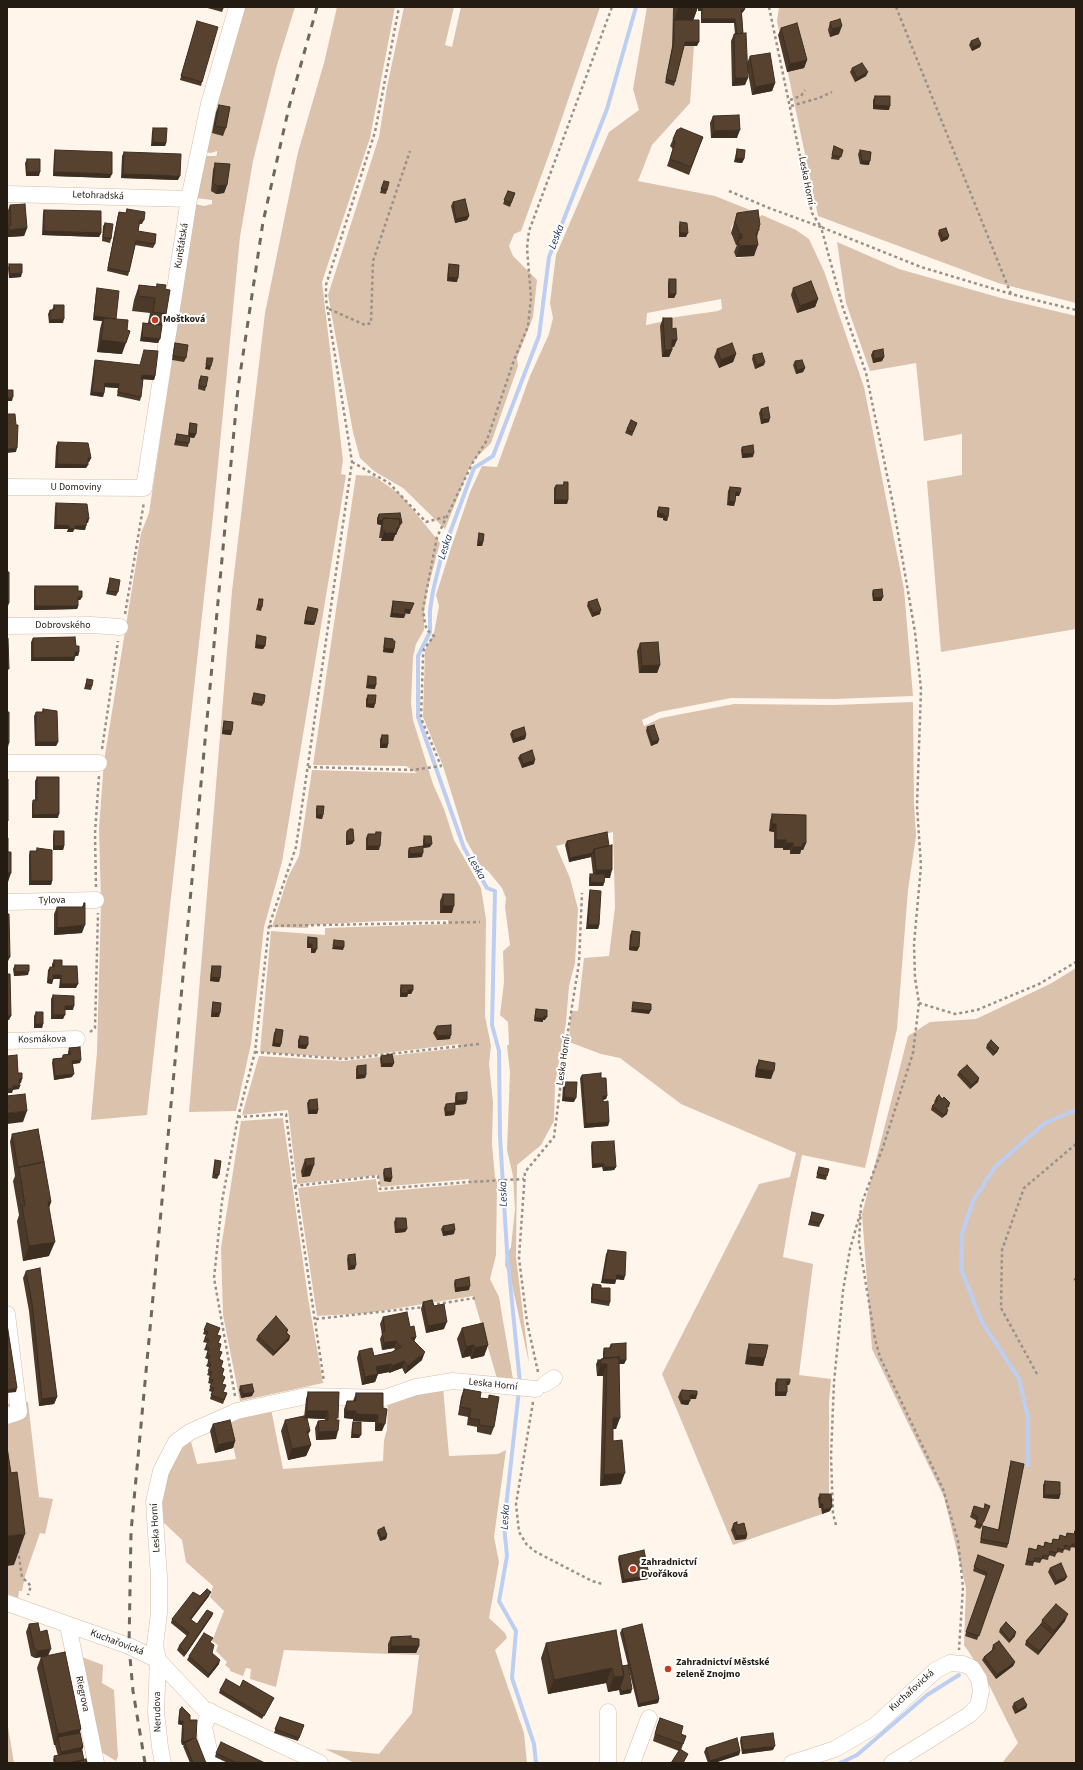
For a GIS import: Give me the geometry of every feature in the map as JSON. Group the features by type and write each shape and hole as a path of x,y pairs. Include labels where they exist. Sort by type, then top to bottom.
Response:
{"street":[{"name":"Kunštátská","path":"144,488 189,199 209,104 237,7"},
{"name":"Letohradská","path":"7,194 189,199"},
{"name":"U Domoviny","path":"7,487 144,488"},
{"name":"Dobrovského","path":"7,626 92,625 120,628"},
{"path":"7,763 100,763"},
{"name":"Tylova","path":"7,902 96,900"},
{"name":"Kosmákova","path":"7,1041 77,1040"},
{"path":"7,1314 13,1414"},
{"name":"Leska Horní","path":"158,1660 155,1645 159,1613 159,1577 154,1502 161,1472 176,1442 190,1432 237,1411 306,1396 384,1398 416,1387 453,1381 535,1385"},
{"name":"Kuchařovická","path":"7,1603 129,1646 158,1660 204,1708 320,1763"},
{"name":"Riegrova","path":"68,1625 96,1763"},
{"name":"Nerudova","path":"158,1660 156,1712 163,1763"},
{"name":"Kuchařovická","path":"792,1763 835,1749 876,1724 936,1670 950,1663 959,1663"},
{"path":"892,1763 968,1715 978,1706 981,1691 979,1679 972,1668 959,1663"},
{"path":"210,1711 204,1727 211,1760 214,1763"},
{"path":"608,1712 608,1763"},
{"path":"632,1763 649,1718"}],"path":[{"path":"237,1411 214,1278 222,1201 238,1117 255,1052 268,926 296,847 352,462 329,310 326,299 326,285 375,132 399,7"},
{"path":"308,767 412,770 441,766 421,718 424,649 434,636 427,630 423,608 436,537 473,462 487,440 514,360 528,326 532,298 527,248 529,231 612,7"},
{"name":"Leska Horní","path":"768,7 790,100 812,213 820,227 843,308 866,373 893,504 915,632 921,689 917,806 921,866 914,944 915,978 919,1002 913,1053 860,1212"},
{"path":"896,7 1011,294"},
{"path":"790,100 801,96 804,90"},
{"path":"791,106 819,98 832,92"},
{"path":"329,310 365,325 371,323 373,261 410,151"},
{"path":"729,191 921,267 1011,294 1076,310"},
{"path":"352,462 389,483 426,522 445,517"},
{"path":"120,628 124,618 144,509 144,488"},
{"name":"Leska Horní","path":"535,1385 538,1382 538,1371 527,1322 520,1258 524,1180 525,1172 554,1137 565,1050 579,963 582,893"},
{"path":"77,1040 95,1028 99,908 96,900"},
{"path":"268,926 480,922"},
{"path":"919,1002 955,1014 977,1010 1039,984 1076,962"},
{"path":"255,1052 344,1059 479,1044"},
{"path":"238,1117 286,1114 295,1186 316,1319 326,1396"},
{"path":"1037,1374 1001,1308 1002,1250 1024,1188 1076,1144"},
{"path":"295,1186 378,1176 380,1189 481,1181 524,1180"},
{"path":"836,1525 833,1514 831,1456 834,1382 844,1284 856,1223 860,1212"},
{"path":"860,1212 859,1242 875,1340 880,1357 943,1489 958,1541 963,1587 959,1663"},
{"path":"316,1319 417,1308 475,1298"},
{"path":"532,1407 516,1504 519,1532 527,1544 536,1552 592,1581 602,1584"},
{"path":"17,1546 22,1577 31,1586 25,1609"}],"shaded area":[{"path":"243,7 295,7 277,65 253,161 240,237 213,516 147,1115 91,1120 97,1052 101,903 99,828 104,761 141,533 149,513 172,360 184,361 174,347 195,204 204,206 212,204 212,200 196,198 204,156 216,156 217,154 217,151 211,153 205,152 216,103"},
{"path":"337,7 395,7 370,138 322,282 343,460 341,474 346,475 282,862 264,927 251,1044 236,1111 189,1112 232,591 265,313 298,152 324,63"},
{"path":"404,7 454,7 445,45 452,47 461,7 600,7 521,231 514,234 509,246 513,256 537,280 533,317 517,358 518,366 491,443 476,458 469,469 445,529 403,488 374,471 360,458 353,432 328,295 379,137 387,87"},
{"path":"647,7 673,7 672,46 665,83 674,86 683,46 694,46 690,103 652,145 638,181 715,196 755,212 733,224 731,228 732,237 738,245 734,252 737,258 753,256 754,221 762,215 796,230 809,239 824,271 864,387 904,589 913,696 834,699 731,698 659,712 642,720 644,726 661,718 734,704 834,705 913,702 914,803 916,836 908,890 897,1029 865,1168 802,1155 783,1257 813,1264 799,1375 831,1379 829,1401 829,1497 821,1508 822,1514 733,1545 662,1374 759,1184 790,1177 796,1153 681,1104 620,1058 601,1054 569,1042 571,1011 578,1011 584,958 609,956 615,907 613,832 556,846 570,878 578,909 575,963 569,986 566,1023 555,1084 554,1121 541,1145 517,1165 516,1257 529,1363 510,1275 505,1265 506,1255 511,1247 515,1209 513,1176 507,1150 510,1072 507,1046 509,1044 508,1022 500,1015 504,982 503,951 510,945 505,907 506,898 502,888 488,871 480,865 466,840 443,766 423,717 425,650 434,633 439,606 436,595 451,548 470,492 482,466 497,467 530,376 549,334 553,318 550,303 556,255 609,132 639,110 633,89","holes":["721,299 722,309 718,311 669,318 670,320 646,325 647,313"]},
{"path":"779,7 1076,7 1076,303 998,283 818,216 777,21"},
{"path":"837,242 899,269 1001,298 1076,316 1076,629 941,652 927,481 962,475 962,434 924,441 916,363 870,371 846,303"},
{"path":"356,475 374,476 401,495 440,543 427,591 424,612 424,630 416,644 413,657 411,703 413,720 433,784 444,809 454,840 481,888 486,919 485,1016 491,1046 489,1064 493,1102 492,1144 495,1177 497,1182 496,1255 490,1279 499,1297 514,1385 498,1382 473,1296 368,1313 317,1316 298,1188 376,1179 378,1192 469,1184 469,1179 380,1187 379,1175 297,1184 288,1110 242,1115 259,1056 344,1061 459,1048 459,1044 344,1058 260,1052 271,931 325,935 325,928 448,924 448,920 382,921 309,925 308,928 272,927 288,877 299,856 312,770 417,773 406,766 313,765"},
{"path":"1076,968 1076,1763 1002,1763 1018,1743 983,1673 964,1645 966,1588 944,1497 872,1349 862,1214 908,1036 930,1022 976,1019 1050,984"},
{"path":"283,1118 308,1298 323,1383 240,1401 223,1315 221,1248 241,1121"},
{"path":"443,1387 449,1456 498,1454 506,1450 494,1537 499,1562 489,1618 505,1633 507,1638 495,1650 524,1733 527,1763 355,1763 325,1749 379,1754 412,1713 419,1655 284,1650 276,1687 250,1679 251,1669 246,1668 243,1676 230,1671 230,1669 225,1665 227,1662 216,1651 218,1645 212,1641 224,1611 210,1597 213,1586 186,1562 182,1540 161,1520 161,1470 189,1434 197,1464 236,1459 228,1422 271,1409 283,1469 383,1461 384,1440 387,1430 388,1400"},
{"path":"28,1402 39,1497 53,1499 45,1534 40,1533 25,1576 22,1591 19,1591 18,1598 7,1594 7,1404"},
{"path":"79,1656 103,1665 102,1683 114,1690 118,1756 116,1761 98,1750"},
{"path":"7,1721 14,1763 7,1763"}],"building":[{"path":"702,7 744,7 745,9 741,10 743,33 737,34 735,19 702,19"},
{"path":"840,19 842,26 832,29 830,22"},
{"path":"674,20 699,20 699,42 685,42 675,82 666,79 674,42"},
{"path":"197,21 218,27 202,82 181,76"},
{"path":"797,23 807,60 790,64 781,28"},
{"path":"746,33 748,78 735,78 734,34"},
{"path":"978,38 981,44 973,47 971,41"},
{"path":"770,53 775,83 755,87 750,56"},
{"path":"862,63 868,72 857,78 852,68"},
{"path":"875,96 890,96 890,106 874,105"},
{"path":"219,105 230,107 226,128 215,126"},
{"path":"739,115 740,130 714,131 713,116"},
{"path":"153,128 167,128 166,143 153,142"},
{"path":"681,128 703,137 691,167 670,159 675,142 673,139 677,130"},
{"path":"834,146 843,150 841,157 832,155"},
{"path":"737,149 745,150 744,159 736,158"},
{"path":"55,150 112,152 112,174 54,172"},
{"path":"860,150 871,152 870,161 862,161"},
{"path":"124,152 181,154 180,176 123,174"},
{"path":"27,159 40,159 40,172 27,172"},
{"path":"215,163 230,164 227,185 218,186 213,183"},
{"path":"384,181 389,182 387,190 381,189"},
{"path":"508,191 515,193 511,203 504,200"},
{"path":"465,199 469,216 456,219 453,202"},
{"path":"25,204 27,228 9,230 9,225 11,225 10,205"},
{"path":"127,209 145,212 144,220 140,220 138,231 156,234 155,244 136,241 129,272 108,268 119,212 126,213"},
{"path":"44,210 101,211 101,233 44,231"},
{"path":"758,210 760,225 759,230 756,233 758,245 740,246 738,241 742,238 742,234 740,234 735,222 737,213"},
{"path":"680,222 687,223 688,233 680,233"},
{"path":"105,223 113,224 111,239 103,237"},
{"path":"946,228 949,236 943,238 939,230"},
{"path":"9,264 22,264 22,273 10,274"},
{"path":"449,264 459,265 458,278 448,277"},
{"path":"669,279 676,279 676,294 669,294"},
{"path":"811,281 818,299 800,306 793,288"},
{"path":"157,284 166,285 165,289 170,290 166,314 153,312 155,298 138,296 139,285 157,287"},
{"path":"97,288 119,291 116,319 94,316"},
{"path":"54,305 64,305 64,319 50,320 50,310 54,310"},
{"path":"104,318 128,320 127,330 130,331 126,343 101,340"},
{"path":"663,318 672,318 672,329 676,328 677,340 672,340 672,350 665,350"},
{"path":"143,323 162,325 160,339 142,337"},
{"path":"175,343 188,345 186,358 173,356"},
{"path":"732,343 736,354 721,360 717,349"},
{"path":"883,349 884,357 874,359 873,351"},
{"path":"144,350 158,351 155,376 142,375 141,397 118,392 119,384 105,383 104,393 92,392 95,360 140,365"},
{"path":"762,353 765,362 757,365 753,355"},
{"path":"207,358 213,358 211,366 206,365"},
{"path":"802,360 805,368 797,370 795,361"},
{"path":"201,376 208,377 206,387 199,386"},
{"path":"7,390 13,390 13,397 7,398"},
{"path":"768,407 770,418 763,420 761,409"},
{"path":"7,414 15,414 16,425 18,425 17,448 7,449"},
{"path":"631,420 637,423 633,432 627,429"},
{"path":"190,423 197,424 196,434 189,433"},
{"path":"177,434 190,436 189,443 176,441"},
{"path":"58,442 88,443 91,458 88,458 88,465 57,464"},
{"path":"753,445 754,453 743,454 742,447"},
{"path":"564,482 568,482 568,500 555,500 556,485 564,485"},
{"path":"730,487 741,488 740,493 736,492 735,502 729,501"},
{"path":"56,503 87,504 89,519 87,519 86,526 75,526 75,529 69,528 69,526 56,525"},
{"path":"659,507 669,508 668,517 664,516 664,514 658,513"},
{"path":"400,513 402,523 399,522 400,519 383,518 382,521 378,520 379,514"},
{"path":"383,518 400,519 399,528 397,528 396,533 384,533 385,531 382,530"},
{"path":"479,533 484,534 483,542 478,542"},
{"path":"7,572 9,572 9,603 7,603"},
{"path":"110,578 120,580 118,592 108,591"},
{"path":"35,586 78,586 78,591 82,591 82,597 78,597 78,606 35,606"},
{"path":"882,589 883,597 874,598 873,590"},
{"path":"259,599 263,599 262,607 258,606"},
{"path":"597,599 601,610 593,613 588,602"},
{"path":"393,601 414,603 411,610 405,609 405,615 392,613"},
{"path":"308,607 318,609 315,622 305,621"},
{"path":"257,635 266,637 265,646 256,644"},
{"path":"75,637 76,646 79,646 79,652 75,652 75,657 33,658 33,638"},
{"path":"8,638 9,669 7,669"},
{"path":"385,638 393,639 393,641 395,641 394,649 384,648"},
{"path":"658,642 660,665 642,666 640,643"},
{"path":"368,676 376,677 376,685 368,685"},
{"path":"87,679 93,680 92,686 86,685"},
{"path":"254,693 265,695 264,703 252,701"},
{"path":"368,695 376,695 375,704 367,704"},
{"path":"43,709 57,711 58,742 36,742 36,712 43,712"},
{"path":"7,712 9,712 9,743 7,743"},
{"path":"224,721 233,722 232,731 223,730"},
{"path":"654,725 659,740 652,742 647,727"},
{"path":"524,727 526,735 514,739 512,731"},
{"path":"382,735 388,735 388,744 381,744"},
{"path":"532,750 535,760 523,764 520,755"},
{"path":"37,777 59,777 59,814 33,815 33,800 37,800"},
{"path":"8,779 8,821 7,821"},
{"path":"317,806 324,806 323,815 317,815"},
{"path":"772,814 806,815 806,843 803,843 803,847 793,847 793,843 786,843 786,840 776,840 776,824 772,824"},
{"path":"353,829 354,841 347,841 347,831"},
{"path":"54,831 64,831 64,846 54,846"},
{"path":"376,832 381,832 380,846 367,846 368,834 376,834"},
{"path":"607,832 609,846 594,849 593,853 570,858 567,841"},
{"path":"424,836 431,836 432,844 425,844"},
{"path":"8,838 8,852 7,852"},
{"path":"612,845 612,870 596,870 594,849"},
{"path":"423,846 423,853 410,854 409,848"},
{"path":"37,848 52,850 52,881 31,881 30,851 37,851"},
{"path":"7,852 11,852 11,873 7,873"},
{"path":"590,874 605,874 604,883 591,882"},
{"path":"590,890 601,891 599,925 588,925"},
{"path":"443,894 454,894 454,906 443,906"},
{"path":"84,903 85,925 57,928 57,907 83,907"},
{"path":"7,914 9,914 10,957 7,957"},
{"path":"632,931 640,932 639,947 630,947"},
{"path":"308,937 317,938 317,949 312,949 312,944 308,944"},
{"path":"334,940 344,941 344,947 333,946"},
{"path":"54,960 62,960 62,966 77,966 78,984 61,984 61,975 53,975 53,980 48,979 50,967 54,967"},
{"path":"15,965 29,965 29,971 15,972"},
{"path":"212,966 221,966 220,978 211,977"},
{"path":"7,974 10,974 11,1016 7,1016"},
{"path":"401,985 413,985 413,990 408,990 408,993 401,993"},
{"path":"53,995 74,996 74,1006 65,1006 65,1015 53,1015"},
{"path":"213,1002 221,1003 220,1013 212,1013"},
{"path":"633,1002 651,1004 651,1010 632,1009"},
{"path":"536,1009 547,1010 547,1017 544,1016 544,1018 535,1018"},
{"path":"36,1012 43,1012 43,1024 35,1024"},
{"path":"451,1025 451,1035 438,1036 435,1030 437,1026"},
{"path":"276,1029 283,1030 281,1044 274,1043"},
{"path":"300,1036 308,1037 308,1045 299,1045"},
{"path":"991,1040 999,1048 995,1052 987,1045"},
{"path":"80,1047 81,1060 72,1061 74,1074 55,1076 53,1059 63,1058 63,1055 71,1054 69,1048"},
{"path":"392,1054 394,1063 382,1064 381,1056"},
{"path":"17,1055 18,1073 22,1073 22,1079 19,1079 20,1086 13,1086 13,1089 7,1089 7,1056"},
{"path":"759,1060 775,1063 774,1071 757,1069"},
{"path":"366,1065 366,1075 358,1075 357,1066"},
{"path":"967,1065 979,1078 972,1085 959,1072"},
{"path":"601,1073 601,1078 606,1078 607,1096 603,1096 603,1102 608,1101 609,1122 586,1124 582,1075"},
{"path":"565,1082 577,1082 576,1098 564,1097"},
{"path":"467,1092 467,1100 457,1101 456,1093"},
{"path":"25,1094 27,1111 7,1113 7,1096"},
{"path":"939,1095 942,1099 944,1097 950,1103 946,1107 948,1110 944,1115 932,1106 938,1100 936,1098"},
{"path":"317,1099 318,1110 309,1110 309,1100"},
{"path":"455,1103 455,1111 446,1112 446,1104"},
{"path":"38,1129 44,1162 18,1168 12,1134"},
{"path":"614,1141 616,1167 604,1167 604,1164 593,1164 592,1142"},
{"path":"314,1158 314,1165 306,1166 305,1159"},
{"path":"215,1160 221,1161 219,1175 214,1174"},
{"path":"44,1162 51,1202 48,1202 55,1242 29,1246 22,1206 25,1206 19,1167"},
{"path":"819,1167 829,1169 827,1176 817,1174"},
{"path":"391,1168 392,1178 385,1177 384,1169"},
{"path":"812,1212 824,1215 820,1223 810,1221"},
{"path":"396,1218 406,1218 407,1229 396,1229"},
{"path":"454,1224 455,1230 444,1232 443,1226"},
{"path":"608,1250 626,1252 625,1276 617,1275 616,1280 603,1279"},
{"path":"355,1254 356,1265 350,1266 348,1255"},
{"path":"40,1268 57,1397 42,1399 32,1303 26,1271"},
{"path":"469,1277 470,1286 456,1288 455,1280"},
{"path":"593,1284 601,1285 601,1288 610,1288 610,1302 592,1299"},
{"path":"432,1300 434,1306 444,1304 447,1322 428,1326 423,1302"},
{"path":"407,1312 410,1327 414,1326 416,1337 411,1338 425,1352 408,1366 404,1361 392,1366 391,1364 376,1367 378,1374 365,1377 359,1351 372,1348 374,1356 392,1352 401,1347 396,1341 384,1343 382,1332 385,1331 383,1317"},
{"path":"276,1316 288,1330 286,1332 290,1336 275,1352 258,1336"},
{"path":"207,1323 220,1328 217,1335 221,1336 218,1343 221,1344 219,1351 222,1352 219,1359 223,1361 221,1367 224,1369 222,1375 225,1377 222,1384 226,1385 223,1392 227,1393 224,1400 211,1395 214,1388 210,1387 213,1380 209,1379 212,1372 208,1371 211,1364 208,1362 210,1356 207,1354 209,1348 206,1346 209,1340 205,1338 208,1332 204,1330"},
{"path":"483,1323 488,1345 475,1348 474,1345 466,1347 462,1328"},
{"path":"7,1324 17,1388 7,1390"},
{"path":"626,1343 626,1360 619,1360 619,1357 604,1358 604,1348 611,1348 611,1344"},
{"path":"749,1344 768,1345 765,1358 748,1357"},
{"path":"619,1357 620,1418 613,1418 613,1441 622,1440 625,1473 604,1475 607,1364 601,1364 601,1359"},
{"path":"777,1379 790,1379 790,1382 787,1381 787,1392 777,1392"},
{"path":"252,1384 254,1392 243,1394 240,1386"},
{"path":"464,1389 481,1392 480,1398 489,1399 489,1395 499,1397 494,1427 479,1425 480,1420 469,1418 471,1409 460,1407"},
{"path":"682,1390 697,1391 697,1395 690,1395 690,1401 682,1400 680,1393"},
{"path":"308,1392 339,1392 338,1418 336,1418 336,1420 339,1420 338,1431 319,1432 318,1421 328,1420 328,1411 307,1411"},
{"path":"356,1393 383,1393 383,1408 387,1409 385,1424 377,1423 378,1415 356,1414 356,1411 346,1411 347,1401 356,1401"},
{"path":"304,1416 304,1419 307,1418 310,1431 307,1431 311,1445 292,1449 285,1420"},
{"path":"230,1420 235,1441 218,1445 213,1424"},
{"path":"353,1422 361,1422 361,1435 352,1434"},
{"path":"7,1447 11,1473 17,1472 25,1534 7,1536"},
{"path":"1011,1461 1024,1464 1008,1544 981,1539 983,1526 999,1530"},
{"path":"1045,1481 1060,1482 1060,1495 1044,1495"},
{"path":"820,1494 831,1494 832,1507 823,1510 823,1504 820,1504"},
{"path":"985,1504 990,1506 981,1525 976,1523 978,1517 972,1513 974,1506 984,1509"},
{"path":"737,1522 737,1525 744,1523 747,1535 737,1536 733,1526 734,1523"},
{"path":"384,1527 387,1535 381,1538 378,1530"},
{"path":"1075,1531 1076,1544 1072,1544 1072,1547 1065,1545 1064,1550 1058,1548 1057,1553 1050,1551 1049,1556 1043,1555 1042,1559 1035,1558 1034,1562 1027,1561 1029,1548 1037,1550 1038,1545 1044,1547 1045,1542 1052,1544 1053,1539 1059,1540 1060,1535 1066,1537 1067,1533 1074,1534"},
{"name":"Zahradnictví Dvořáková","path":"644,1550 649,1575 624,1580 619,1556"},
{"path":"978,1555 1004,1565 979,1636 966,1632 987,1573 974,1567"},
{"path":"1061,1563 1067,1577 1056,1581 1050,1568"},
{"path":"207,1589 211,1592 190,1619 197,1624 207,1610 213,1613 186,1653 179,1646 189,1633 172,1619 193,1592 200,1596"},
{"path":"1056,1604 1068,1614 1054,1631 1042,1620"},
{"path":"1006,1622 1016,1632 1010,1640 1000,1629"},
{"path":"38,1623 40,1632 47,1630 51,1649 38,1651 34,1648 29,1624"},
{"path":"642,1624 659,1699 639,1704 622,1629"},
{"path":"1041,1624 1053,1635 1039,1651 1026,1641"},
{"path":"616,1630 624,1676 614,1677 612,1668 554,1680 546,1643"},
{"path":"204,1633 213,1638 210,1642 214,1645 212,1653 220,1660 209,1674 189,1656"},
{"path":"411,1636 411,1638 419,1639 419,1646 391,1646 391,1637"},
{"path":"999,1641 1015,1662 997,1675 984,1657 995,1648 993,1645"},
{"path":"65,1652 81,1729 58,1734 41,1657"},
{"path":"628,1665 632,1689 621,1691 620,1687 624,1676 622,1666"},
{"path":"226,1679 240,1687 243,1680 274,1698 264,1716 220,1690"},
{"path":"1023,1698 1027,1705 1017,1711 1014,1703"},
{"path":"182,1707 190,1715 190,1720 197,1720 196,1738 206,1763 193,1763 185,1743 194,1738 183,1742 183,1721 179,1721 180,1709"},
{"path":"280,1717 304,1725 299,1738 275,1729"},
{"path":"660,1718 683,1726 681,1734 686,1736 683,1744 655,1734"},
{"path":"80,1733 83,1747 61,1752 58,1737"},
{"path":"773,1733 775,1746 743,1750 741,1737"},
{"path":"737,1738 740,1751 710,1761 706,1748"},
{"path":"221,1742 265,1763 237,1763 216,1753"},
{"path":"680,1749 688,1754 683,1763 671,1763"},
{"path":"82,1751 84,1760 69,1763 56,1763 54,1756"},
{"path":"86,1759 87,1763 69,1763"}],"waterway":[{"name":"Leska","path":"520,1383 507,1251 500,1136 499,1051 492,1025 495,891 487,888 464,848 418,717 418,656 430,632 430,610 442,554 474,468 493,456 539,336 549,257 607,109 636,7"},
{"path":"1028,1465 1028,1418 1019,1379 982,1322 961,1269 962,1234 973,1201 995,1167 1045,1123 1076,1110"},
{"name":"Leska","path":"519,1390 504,1525 507,1556 499,1601 516,1631 512,1678 534,1744 536,1763"},
{"path":"840,1763 857,1755 927,1695 959,1675"}],"railway":[{"path":"145,1763 133,1691 129,1646 131,1532 238,388 263,222 289,107 317,7"}],"place":[{"name":"Moštková","path":"155,320"},
{"name":"Zahradnictví Dvořáková","path":"633,1569"},
{"name":"Zahradnictví Městské zeleně Znojmo","path":"668,1669"}]}
